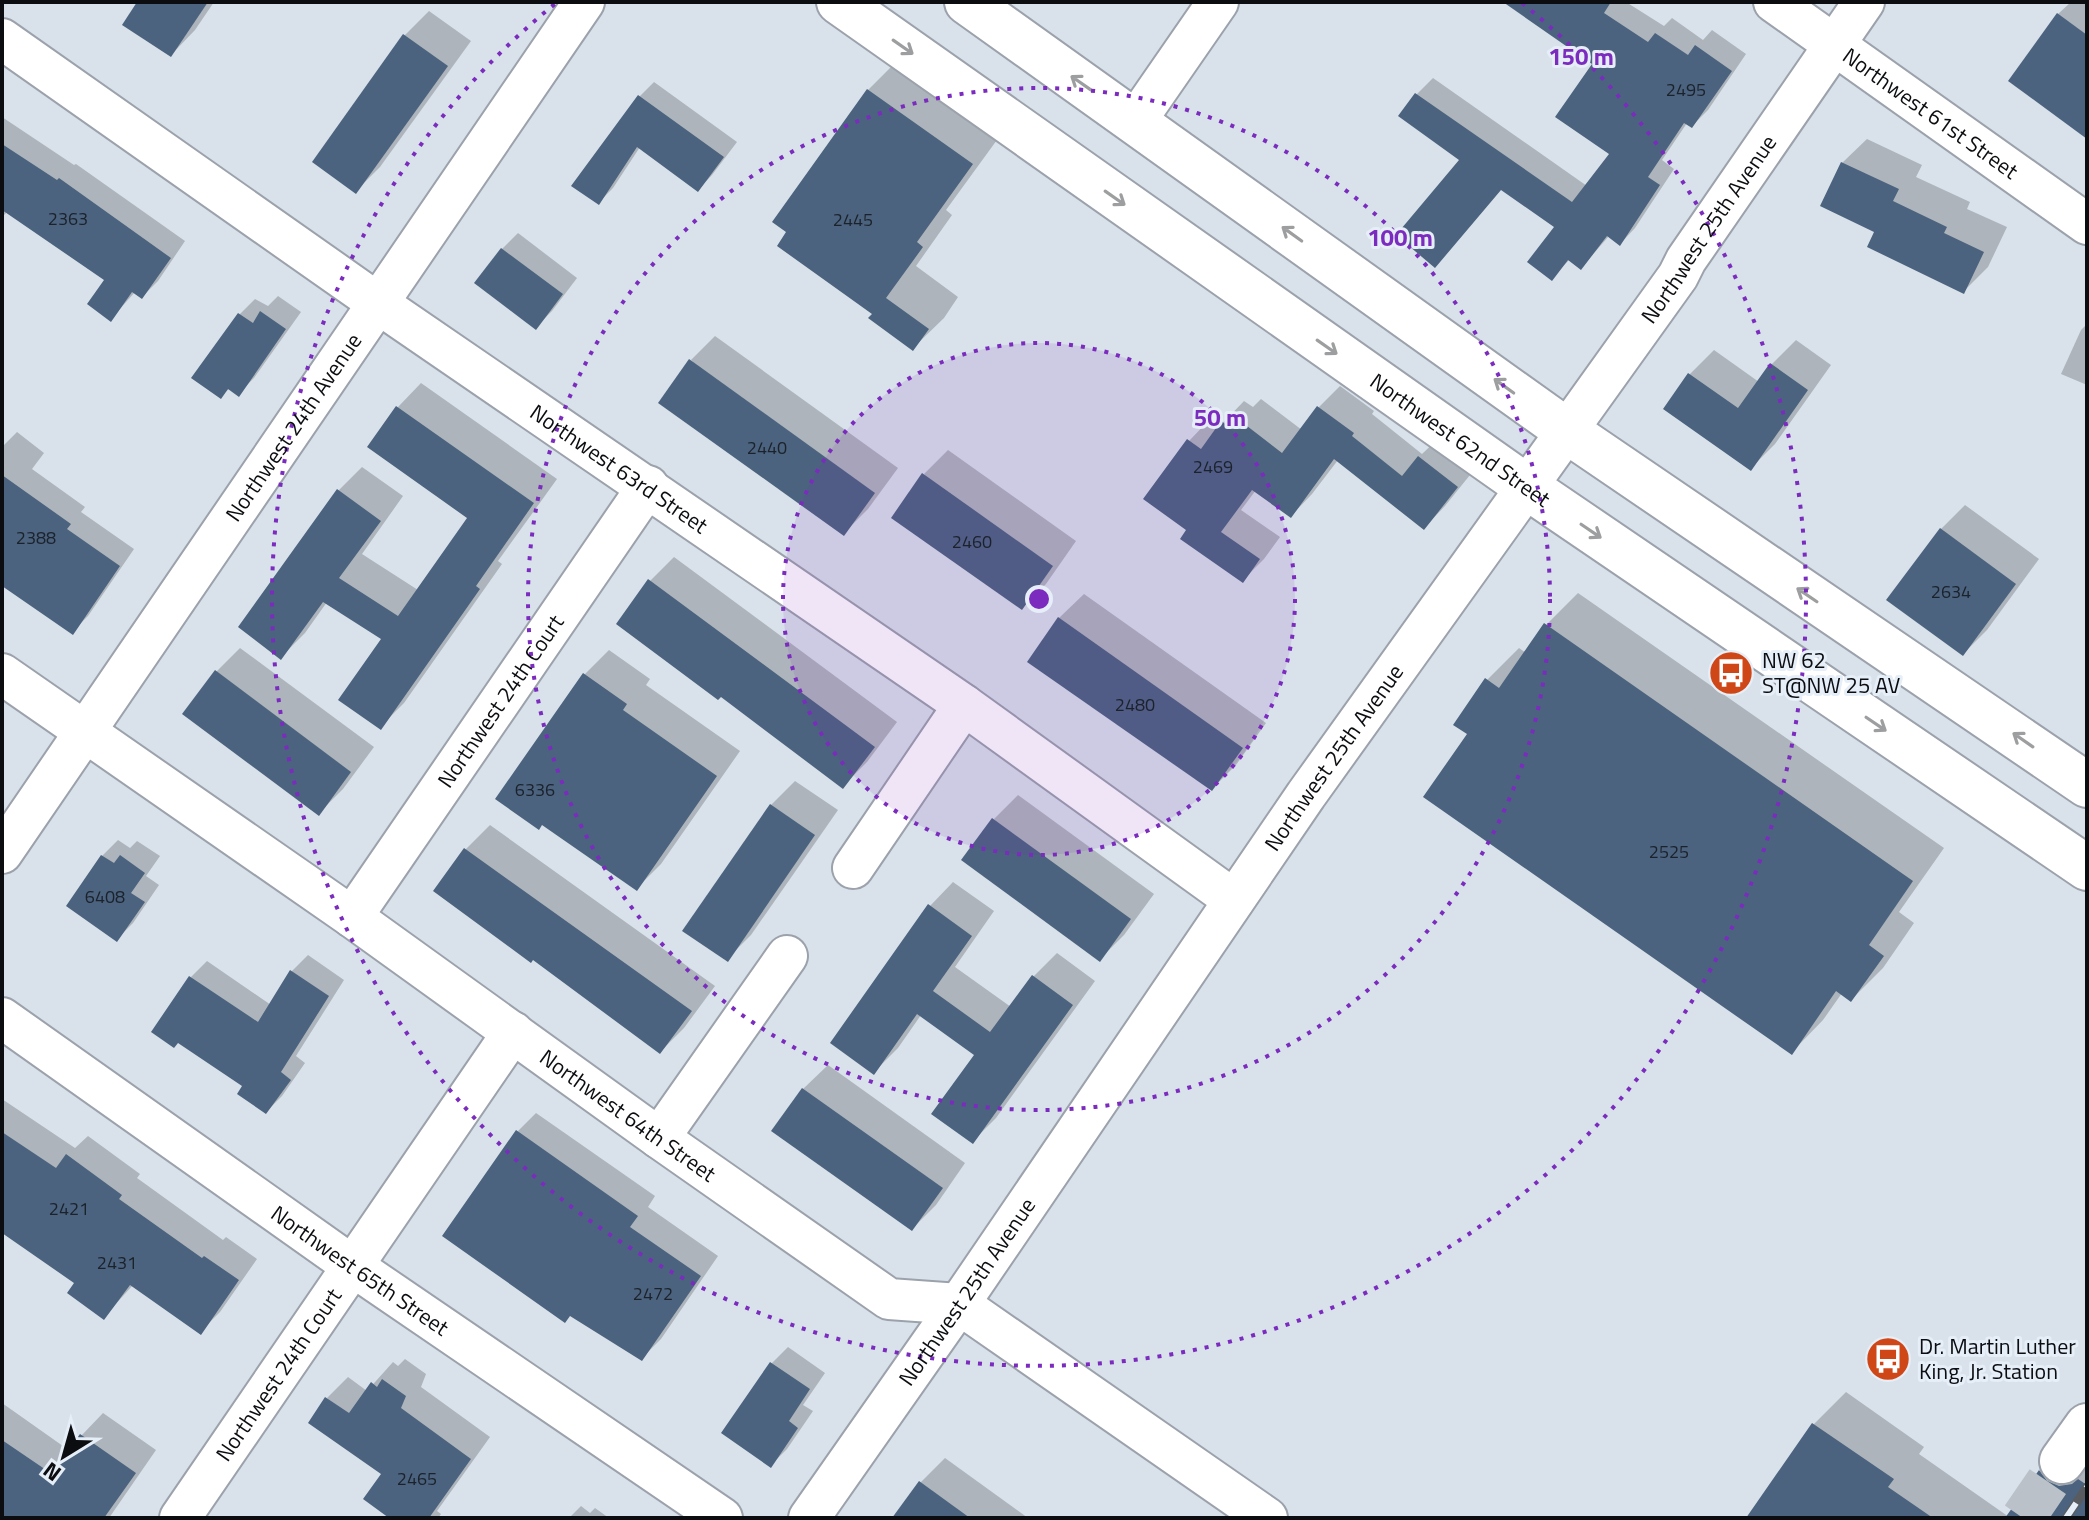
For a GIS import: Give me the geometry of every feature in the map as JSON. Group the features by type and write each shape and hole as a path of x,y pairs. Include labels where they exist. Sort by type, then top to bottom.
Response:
{"main road":[{"name":"Northwest 62nd Street","path":"839,2 1527,487 2087,868"},
{"path":"967,2 1567,431 2087,785"},
{"path":"2062,1461 2087,1426"}],"street":[{"name":"Northwest 24th Avenue","path":"2,853 584,2"},
{"path":"1135,122 1218,2"},
{"name":"Northwest 61st Street","path":"1774,2 2087,224"},
{"name":"Northwest 25th Avenue","path":"809,1518 1306,795 1678,276 1864,2"},
{"name":"Northwest 63rd Street","path":"2,39 379,304 964,705 1234,900"},
{"name":"Northwest 24th Court","path":"352,917 648,486"},
{"name":"Northwest 64th Street","path":"2,674 352,917 889,1299 959,1304"},
{"path":"853,868 964,705"},
{"path":"659,1138 787,956"},
{"name":"Northwest 65th Street","path":"2,1018 351,1265 722,1518"},
{"name":"Northwest 24th Court","path":"180,1518 513,1032"},
{"path":"959,1304 1267,1518"}],"building":[{"path":"137,2 208,2 171,57 122,25"},
{"path":"1503,2 1611,2 1604,13 1648,42 1655,33 1688,55 1695,45 1732,71 1692,128 1684,123 1648,177 1660,185 1620,246 1607,236 1581,270 1568,260 1552,281 1527,262 1554,227 1501,190 1435,268 1396,235 1459,160 1398,116 1415,93 1572,202 1609,154 1555,117 1592,64"},
{"path":"2057,13 2087,35 2087,139 2008,81"},
{"path":"403,34 448,66 356,194 312,162"},
{"path":"867,89 973,164 917,242 923,247 886,298 929,329 913,351 868,318 872,314 777,246 786,232 772,222"},
{"path":"638,95 724,157 698,192 637,147 599,205 571,186"},
{"path":"2,144 57,180 59,178 171,258 142,299 132,292 111,322 87,304 104,280 2,210"},
{"path":"1841,162 1899,189 1893,201 1947,227 1944,233 1984,252 1964,294 1867,247 1874,232 1820,206"},
{"path":"501,248 563,294 536,330 474,283"},
{"path":"260,311 286,329 239,397 228,389 221,399 191,378 238,313 253,323"},
{"path":"689,359 875,493 844,536 658,403"},
{"path":"1770,363 1808,390 1751,471 1663,409 1688,373 1738,408"},
{"path":"396,406 534,503 476,586 480,589 381,730 338,700 381,639 323,602 281,660 238,627 337,489 381,521 339,578 398,616 467,518 367,447"},
{"path":"1317,406 1354,433 1352,436 1402,476 1418,456 1458,487 1424,530 1334,459 1291,518 1252,490 1221,532 1260,559 1243,583 1180,539 1186,530 1143,499 1187,439 1201,449 1221,421 1231,428 1238,419 1282,453"},
{"path":"922,473 1053,566 1022,610 891,518"},
{"path":"2,475 71,524 67,529 120,566 73,635 2,586"},
{"path":"1940,528 2016,584 1963,656 1886,600"},
{"path":"648,579 875,747 843,789 721,697 718,700 616,624"},
{"path":"1058,617 1243,748 1212,791 1027,662"},
{"path":"1544,623 1913,881 1869,945 1884,956 1851,1002 1836,991 1792,1055 1423,797 1467,734 1453,725 1485,678 1499,688"},
{"path":"215,670 351,772 319,816 182,714"},
{"path":"583,673 627,704 623,710 717,776 637,891 542,825 539,830 495,799"},
{"path":"770,804 815,835 728,962 682,931"},
{"path":"992,818 1131,919 1100,962 961,860"},
{"path":"464,848 692,1011 660,1054 433,891"},
{"path":"101,855 114,863 120,855 145,873 131,893 145,902 117,942 66,906"},
{"path":"928,904 972,936 933,991 990,1032 1032,975 1073,1005 973,1144 931,1114 974,1055 917,1014 874,1075 830,1043"},
{"path":"290,970 329,996 281,1072 291,1080 266,1114 237,1094 242,1086 178,1043 174,1048 151,1032 189,976 258,1022"},
{"path":"802,1088 943,1188 912,1231 771,1131"},
{"path":"516,1130 638,1216 630,1227 701,1276 642,1361 570,1316 565,1323 442,1236"},
{"path":"2,1132 56,1168 66,1154 122,1195 119,1199 202,1258 204,1256 239,1280 201,1335 130,1285 104,1320 67,1293 74,1283 2,1233"},
{"path":"770,1362 810,1389 789,1421 798,1428 771,1468 721,1433"},
{"path":"382,1379 406,1396 401,1408 471,1459 429,1518 389,1518 363,1499 381,1474 308,1423 325,1397 349,1413 371,1382 377,1387"},
{"path":"1812,1423 1894,1479 1888,1487 1933,1518 1746,1518"},
{"path":"80,1434 136,1473 104,1518 2,1518 2,1440 52,1474"},
{"path":"2039,1470 2047,1481 2059,1486 2072,1484 2078,1479 2087,1485 2087,1518 2005,1518"},
{"path":"919,1481 970,1518 892,1518"}],"tunnel":[{"path":"2023,1518 2062,1461"}],"railway":[{"path":"2066,1518 2087,1487"}],"place":[{"name":"NW 62 ST@NW 25 AV","path":"1731,673"},
{"name":"Dr. Martin Luther King, Jr. Station","path":"1888,1359"}]}
